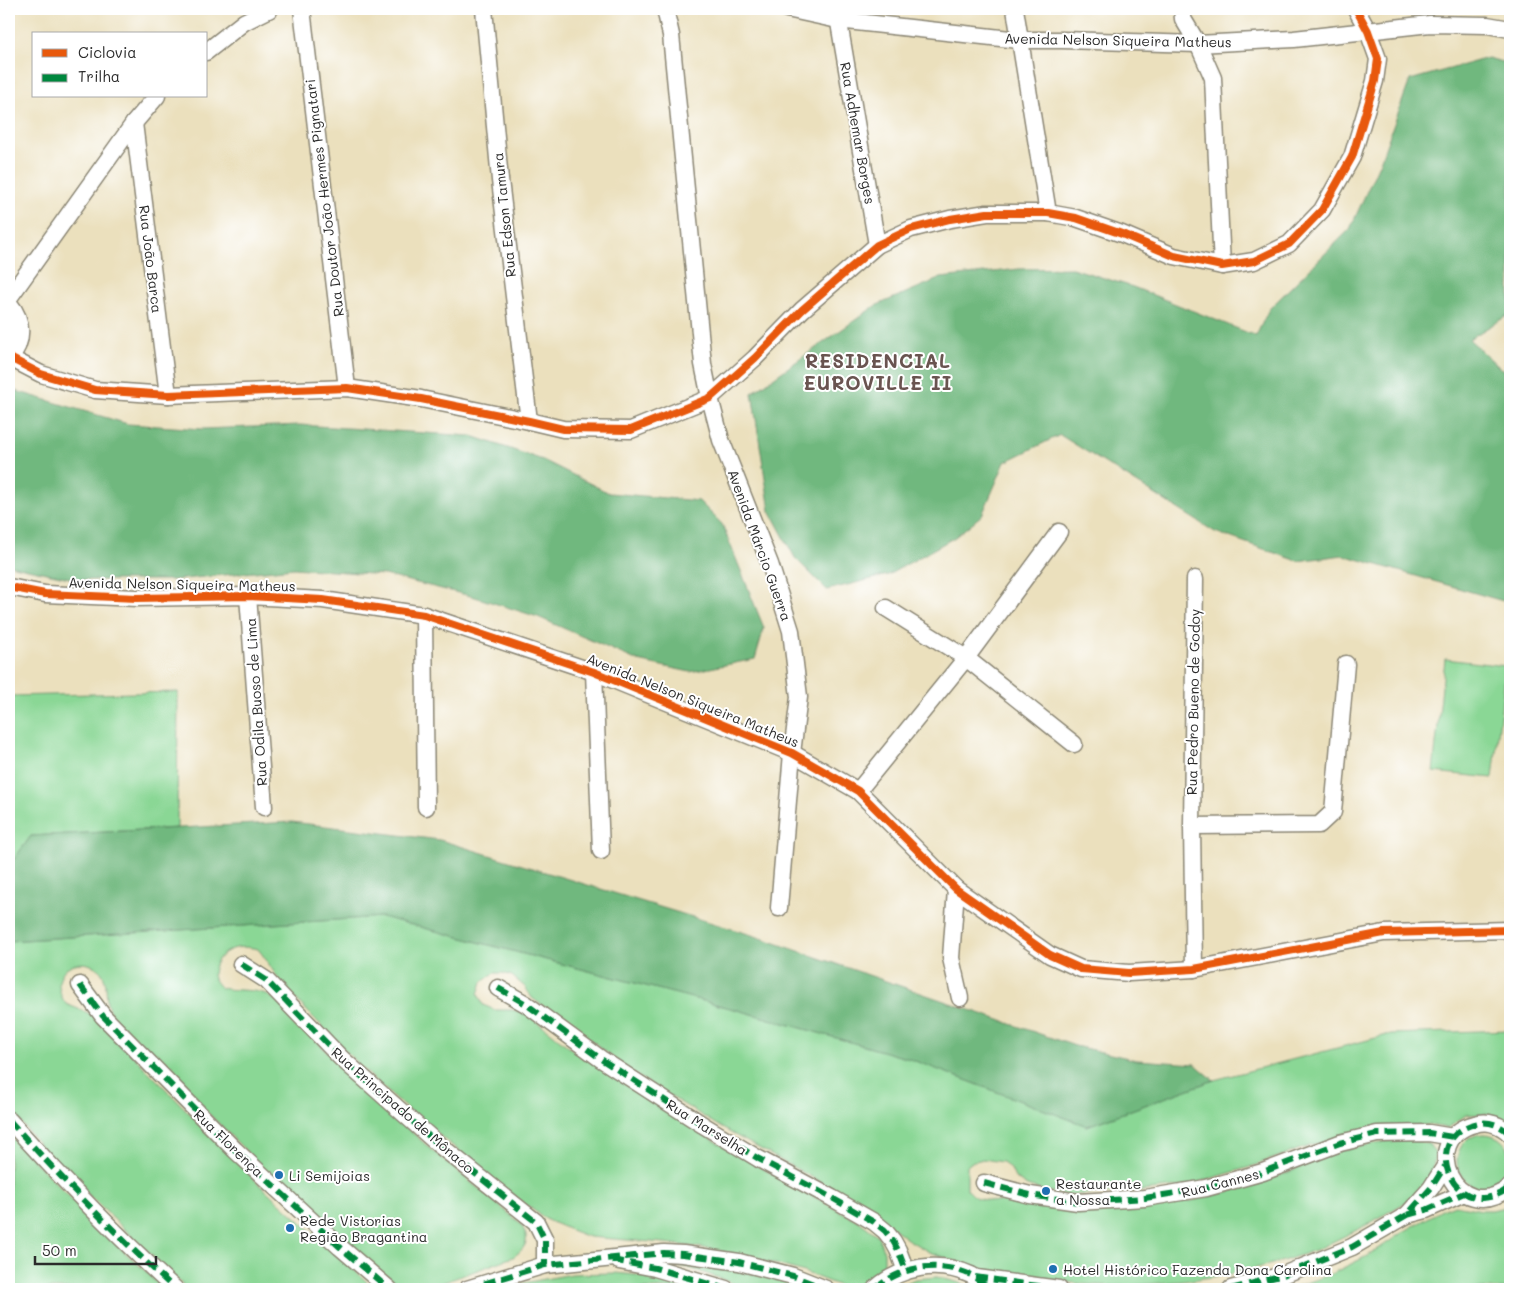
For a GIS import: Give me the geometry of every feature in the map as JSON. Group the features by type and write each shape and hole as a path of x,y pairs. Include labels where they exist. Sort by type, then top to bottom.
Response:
{"street":[{"path":"208,50 244,22 270,9"},
{"name":"Rua Doutor João Hermes Pignatari","path":"302,9 347,388"},
{"name":"Rua Edson Tamura","path":"484,9 500,180 528,420"},
{"name":"Avenida Márcio Guerra","path":"665,9 671,35 703,364 721,440 770,564 791,631 799,697 792,753 779,908"},
{"name":"Avenida Nelson Siqueira Matheus","path":"787,9 838,14 1019,40 1198,44 1294,39 1430,24 1486,25 1510,29"},
{"path":"1015,9 1048,213"},
{"path":"1182,9 1183,19 1198,44 1213,78 1222,266"},
{"path":"9,303 20,322 21,335 18,347 9,359 41,374 96,390 168,395 347,388 420,399 528,420 563,429 631,430 710,398 755,358 802,310 877,245 910,229 950,219 987,213 1048,213 1076,218 1122,234 1174,256 1222,266 1254,261 1289,244 1322,210 1352,157 1375,81 1378,59 1368,31 1356,9"},
{"name":"Rua Adhemar Borges","path":"838,14 877,245"},
{"path":"9,298 134,123 155,98"},
{"name":"Rua João Barca","path":"134,123 168,395"},
{"path":"858,791 966,658 1059,532"},
{"name":"Rua Pedro Bueno de Godoy","path":"1194,579 1192,826 1194,969"},
{"name":"Avenida Nelson Siqueira Matheus","path":"9,587 45,594 137,598 248,596 324,600 424,615 594,672 792,753 858,791 956,889 1050,955 1081,969 1129,973 1194,969 1384,933 1510,930"},
{"name":"Rua Odila Buoso de Lima","path":"248,596 264,807"},
{"path":"886,608 966,658 1074,744"},
{"path":"424,615 426,807"},
{"path":"1192,826 1319,825 1334,812 1346,664"},
{"path":"594,672 601,851"},
{"path":"956,889 951,958 960,998"},
{"name":"Rua Principado de Mônaco","path":"241,964 266,980 341,1058 430,1137 536,1222 545,1240 546,1265"},
{"name":"Rua Florença","path":"80,985 103,1016 235,1150 340,1247 389,1289"},
{"name":"Rua Marselha","path":"498,988 526,1004 601,1059 703,1125 759,1159 874,1222 893,1241 906,1270"},
{"path":"9,1120 56,1174 175,1289"},
{"path":"1509,1131 1488,1123 1468,1125 1453,1137 1446,1150 1445,1166 1452,1182 1464,1193 1474,1197 1494,1197 1510,1187"},
{"name":"Rua Cannes","path":"984,1183 1030,1195 1078,1202 1145,1198 1206,1188 1263,1172 1340,1143 1377,1134 1429,1133 1453,1137"},
{"path":"1407,1215 1431,1188 1445,1166"},
{"path":"1231,1289 1283,1275 1352,1247 1407,1215 1426,1210 1464,1193"},
{"path":"468,1289 546,1265 664,1253 739,1262 774,1271 826,1289"},
{"path":"605,1258 655,1268 726,1289"},
{"path":"875,1289 906,1270 934,1266 950,1268 974,1277 1059,1289"},
{"path":"974,1277 990,1289"}],"green space":[{"path":"1488,58 1510,64 1510,314 1469,339 1500,368 1510,372 1510,603 1343,555 1298,561 1215,532 1060,435 1005,462 982,515 955,537 888,575 827,590 795,558 770,511 752,393 875,306 941,278 1019,269 1072,268 1133,287 1256,336 1269,309 1350,229 1380,162 1410,80"},
{"path":"9,389 128,424 203,429 300,425 472,436 543,460 609,493 699,501 722,524 764,628 755,659 690,672 638,661 538,617 475,597 384,575 294,568 174,580 79,580 9,565"},
{"path":"1445,659 1506,666 1493,778 1433,772"},
{"path":"178,692 177,828 31,836 9,866 9,696"},
{"path":"292,822 440,840 755,936 1075,1046 1137,1060 1195,1064 1214,1080 1087,1126 910,1059 738,1010 382,917 9,941 9,866 31,836"},
{"path":"382,917 738,1010 910,1059 1087,1126 1214,1080 1391,1034 1510,1030 1510,1121 1486,1114 1466,1115 1448,1128 1428,1125 1376,1126 1185,1186 1143,1191 1067,1195 1027,1186 1015,1178 1011,1169 1002,1162 983,1159 972,1162 967,1166 967,1189 976,1198 995,1202 1008,1201 1077,1210 1141,1207 1191,1201 1259,1184 1343,1150 1381,1142 1408,1139 1429,1144 1435,1153 1432,1178 1428,1186 1401,1205 1363,1227 1316,1250 1280,1262 1231,1274 1184,1281 1127,1286 1090,1285 998,1273 973,1267 929,1252 907,1239 873,1213 722,1128 631,1072 583,1034 532,998 525,987 512,976 494,973 482,982 478,994 483,1005 495,1010 512,1010 526,1013 570,1048 654,1104 736,1154 860,1222 878,1236 884,1252 884,1264 880,1275 865,1287 848,1289 801,1271 760,1260 711,1249 589,1237 549,1221 519,1200 399,1102 361,1067 288,991 258,949 240,947 229,950 216,963 213,971 214,979 221,988 258,992 278,1001 358,1084 433,1151 523,1227 526,1237 525,1245 513,1257 442,1283 429,1286 400,1284 384,1274 347,1244 268,1173 115,1020 108,1005 103,975 98,969 84,963 70,966 60,977 59,986 62,998 66,1004 93,1015 260,1185 374,1289 187,1289 52,1160 9,1108 9,941"},
{"path":"1484,1134 1494,1136 1503,1142 1509,1151 1511,1161 1509,1171 1503,1180 1494,1186 1484,1188 1474,1186 1465,1180 1459,1171 1457,1161 1459,1151 1465,1142 1474,1136"},
{"path":"9,1135 118,1246 165,1289 9,1289"},
{"path":"1510,1204 1510,1289 1289,1289 1331,1274 1371,1254 1403,1232 1442,1210 1455,1205 1492,1210"},
{"path":"656,1259 730,1268 812,1289 745,1289 728,1281 689,1268 656,1262"},
{"path":"615,1273 657,1277 703,1289 503,1289 572,1274"},
{"path":"937,1277 964,1284 972,1289 891,1289 915,1279"}],"marked path":[{"path":"241,964 266,980 341,1058 438,1144 536,1222 545,1240 545,1265"},
{"path":"80,985 103,1016 235,1150 340,1247 389,1289"},
{"path":"498,988 526,1004 601,1059 703,1125 759,1159 874,1222 893,1241 906,1271"},
{"path":"9,1120 90,1207 175,1289"},
{"path":"1510,1134 1494,1124 1475,1124 1457,1132 1448,1146 1446,1161 1450,1176 1460,1189 1473,1197 1491,1197 1510,1187"},
{"path":"984,1183 1030,1195 1078,1202 1145,1198 1206,1188 1263,1172 1340,1143 1377,1134 1429,1133 1453,1137"},
{"path":"1231,1289 1283,1275 1352,1247 1407,1215 1431,1188 1445,1166"},
{"path":"1407,1215 1426,1210 1464,1193"},
{"path":"467,1289 545,1265 664,1253 739,1262 793,1276 826,1289"},
{"path":"612,1260 655,1268 726,1289"},
{"path":"875,1289 896,1275 920,1268 933,1267 958,1270 971,1275 990,1289"},
{"path":"975,1277 1059,1289"}],"cycle path":[{"path":"10,358 41,374 95,390 168,395 347,388 421,399 563,429 631,430 710,398 755,358 802,310 877,245 911,229 950,219 987,213 1048,213 1076,218 1122,234 1174,256 1222,266 1254,261 1289,244 1322,210 1352,157 1375,81 1378,59 1368,31 1356,9"},
{"path":"9,587 45,594 137,598 248,596 323,600 424,615 594,672 792,753 858,791 956,889 1050,955 1081,969 1129,973 1194,969 1384,933 1510,930"}],"place":[{"name":"Li Semijoias","path":"279,1175"},
{"name":"Restaurante a Nossa","path":"1046,1191"},
{"name":"Rede Vistorias Região Bragantina","path":"290,1228"},
{"name":"Hotel Histórico Fazenda Dona Carolina","path":"1053,1269"}],"district":[{"name":"RESIDENCIAL EUROVILLE II","path":"878,371"}]}
